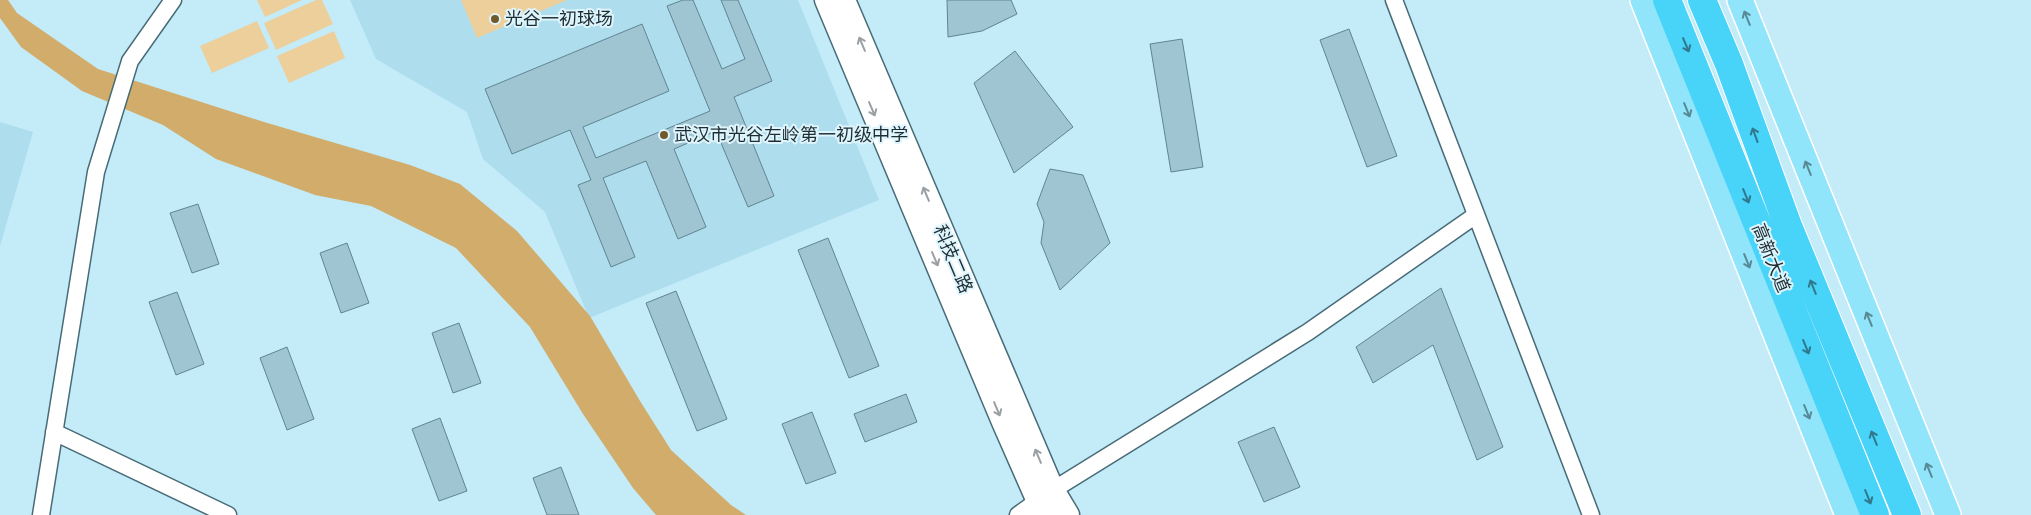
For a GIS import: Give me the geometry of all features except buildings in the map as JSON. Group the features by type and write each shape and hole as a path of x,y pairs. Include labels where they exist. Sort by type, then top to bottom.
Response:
{"highway":[{"name":"高新大道","path":"1667,0 1875,515"},
{"name":"高新大道","path":"1702,0 1729,64 1788,226 1906,515"}],"main road":[{"path":"1643,0 1848,515"},
{"path":"1740,0 1948,515"}],"street":[{"path":"41,515 96,172 130,61 173,0"},
{"name":"科技二路","path":"826,0 1002,422 1045,502 1068,515"},
{"name":"科技二路","path":"844,0 1045,502"},
{"path":"1394,0 1591,515"},
{"path":"1018,515 1045,502 1308,332 1476,215"},
{"path":"54,432 228,515"}],"shaded area":[{"path":"0,0 8,0 17,13 98,69 264,122 410,165 460,184 517,231 590,316 671,450 731,505 746,515 656,515 633,488 583,414 530,327 456,248 371,206 315,195 216,159 163,125 82,91 21,47 0,18"},
{"path":"257,0 302,0 265,17"},
{"path":"316,0 322,0 333,24 276,50 264,23"},
{"name":"武汉市光谷左岭第一初级中学","path":"350,0 798,0 879,200 589,318 545,212 483,159 467,112 376,59"},
{"name":"光谷一初球场","path":"461,0 567,0 477,38"},
{"path":"257,21 269,48 212,73 200,46"},
{"path":"334,31 345,58 289,83 277,56"},
{"path":"0,122 33,132 0,246"}],"place":[{"name":"光谷一初球场","path":"495,19"},
{"name":"武汉市光谷左岭第一初级中学","path":"664,135"}]}
